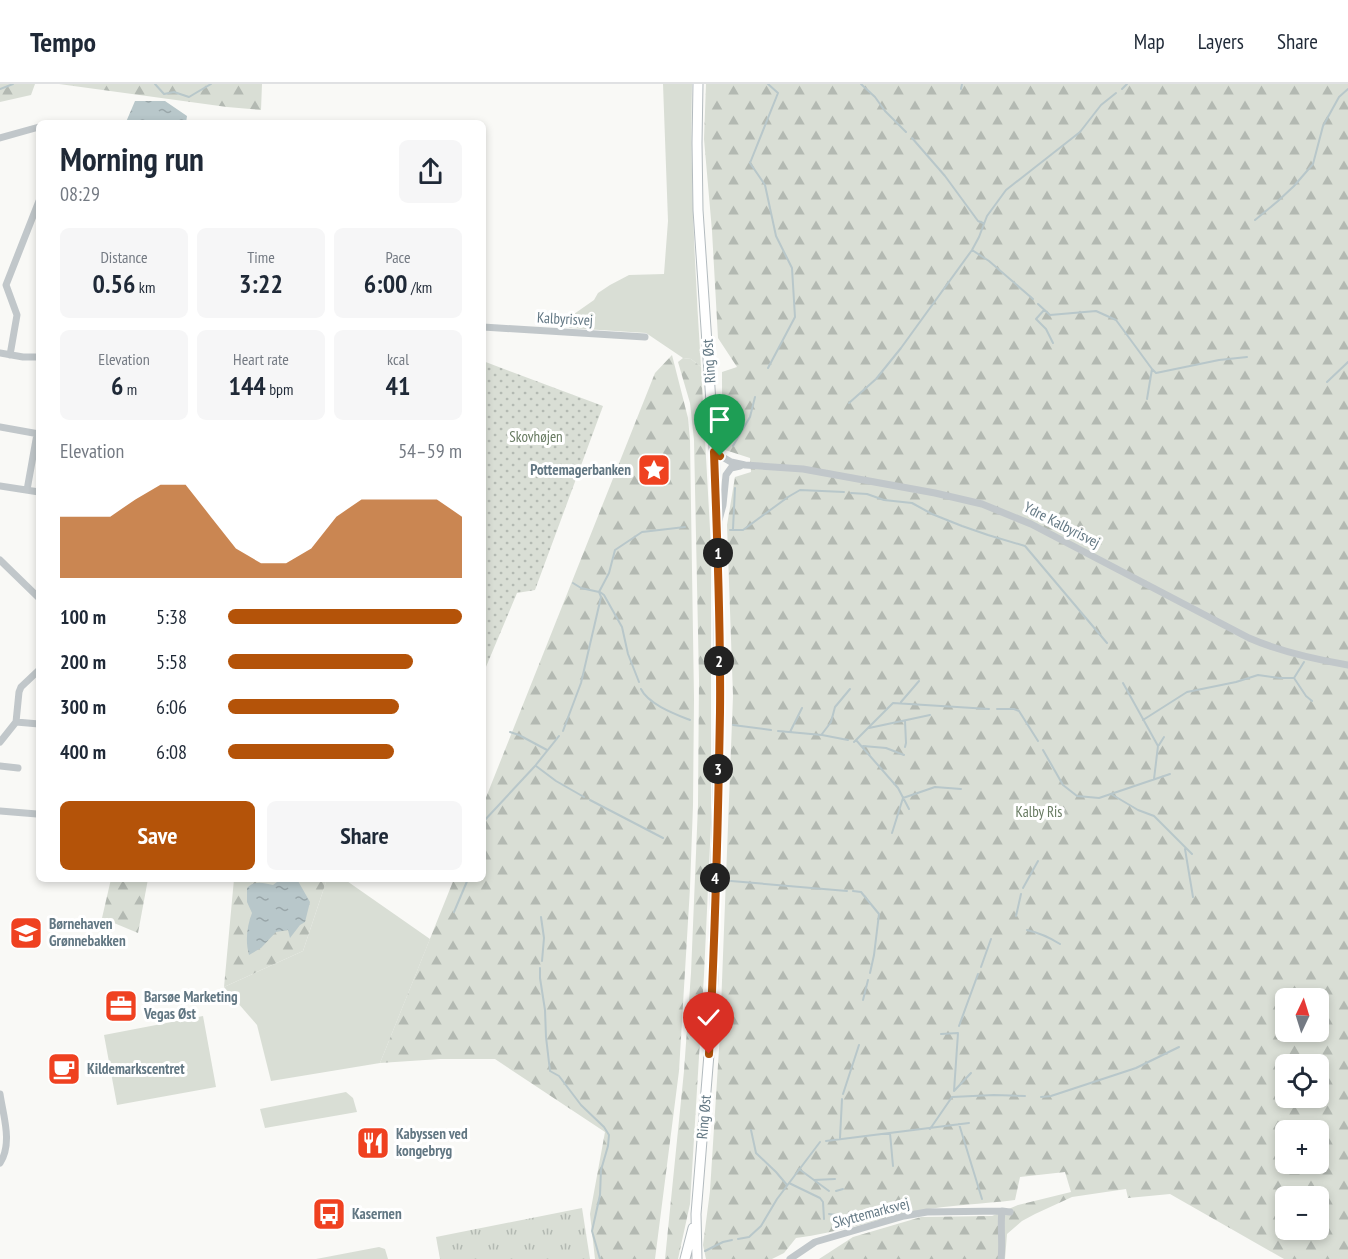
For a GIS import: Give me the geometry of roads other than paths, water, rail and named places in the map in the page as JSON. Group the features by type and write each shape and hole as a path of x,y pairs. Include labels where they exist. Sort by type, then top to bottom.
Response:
{"main road":[{"name":"Ring Øst","path":"697,1259 696,1214 713,979 720,710 714,452 698,210 698,84"},
{"name":"Ring Øst","path":"685,1259 696,1214"}],"street":[{"path":"0,138 36,128"},
{"path":"10,355 17,315 6,285 36,209"},
{"name":"Kalbyrisvej","path":"486,327 645,337"},
{"path":"0,353 36,357"},
{"path":"0,427 36,434"},
{"path":"27,490 36,444"},
{"name":"Ydre Kalbyrisvej","path":"714,452 730,462 745,465 803,468 982,504 1031,524 1270,648 1348,665"},
{"path":"717,527 723,505 726,475 731,468 745,465"},
{"path":"0,486 36,492"},
{"path":"0,560 36,595"},
{"path":"0,742 16,722 21,687 36,673"},
{"path":"16,722 36,724"},
{"path":"0,766 18,768"},
{"path":"0,811 36,814"},
{"path":"0,1094 6,1135 6,1153 0,1163"},
{"name":"Skyttemarksvej","path":"790,1259 815,1242 904,1216 927,1212 1006,1212 1000,1221 1003,1249 1001,1259"}],"water":[{"path":"135,101 165,101 187,116 186,120 127,120"},
{"path":"277,882 299,882 310,902 305,922 290,938 288,930 276,932 261,948 249,955 247,934 252,913 247,902 247,888 256,883 273,885"}],"waterway":[{"path":"0,89 13,84"},
{"path":"155,84 164,94 174,92 189,97 211,84"},
{"path":"768,84 778,93 750,163 765,185 776,236 792,268 795,317 768,368"},
{"path":"861,84 906,132"},
{"path":"961,89 962,84"},
{"path":"1122,89 1127,84"},
{"path":"1255,220 1294,186 1313,164 1323,126 1339,97 1348,89"},
{"path":"849,403 876,379 901,348 972,250 987,216 1006,190 1080,132 1101,105 1116,93"},
{"path":"912,138 945,176 978,221 983,223"},
{"path":"972,250 989,261 1033,299"},
{"path":"1038,304 1050,315 1096,311 1116,320 1156,373 1219,360 1247,357"},
{"path":"1044,310 1036,319 1046,329 1053,343"},
{"path":"1327,382 1348,362"},
{"path":"1147,399 1152,369"},
{"path":"733,446 750,417 755,397"},
{"path":"733,529 735,488"},
{"path":"730,530 743,530 800,490 844,492"},
{"path":"851,493 912,503 962,526 1025,546 1107,643"},
{"path":"573,583 581,588 599,592 609,573 615,550 642,532 685,527"},
{"path":"563,731 581,683 601,597 599,592"},
{"path":"600,592 622,627 628,654 639,682"},
{"path":"1143,720 1187,692 1258,675 1294,678 1304,662"},
{"path":"1294,678 1312,701"},
{"path":"901,702 919,681"},
{"path":"1123,683 1158,746 1154,779"},
{"path":"641,689 656,704 690,720"},
{"path":"822,734 831,722 835,707 850,689"},
{"path":"854,742 893,703 989,709"},
{"path":"790,732 802,708"},
{"path":"997,709 1019,711 1038,741"},
{"path":"869,728 930,715"},
{"path":"905,721 905,747"},
{"path":"733,725 771,730"},
{"path":"778,731 848,740"},
{"path":"510,732 547,750"},
{"path":"486,819 535,766 559,736"},
{"path":"1159,745 1164,737"},
{"path":"856,740 898,788 909,809"},
{"path":"863,746 886,748 904,755"},
{"path":"1043,750 1063,785 1077,796 1099,798 1170,774"},
{"path":"536,766 584,797"},
{"path":"892,833 903,798 935,787 961,789"},
{"path":"1111,794 1138,810 1154,816 1192,854"},
{"path":"590,800 663,838"},
{"path":"1185,849 1193,897"},
{"path":"1023,888 1038,861"},
{"path":"731,881 847,891"},
{"path":"454,912 467,882"},
{"path":"853,891 861,892 879,914 870,973"},
{"path":"1016,916 1021,894"},
{"path":"541,917 544,938 542,961"},
{"path":"1027,930 1060,944"},
{"path":"981,967 991,939"},
{"path":"540,968 550,1071 559,1076 581,1105 604,1127 609,1135 592,1231 600,1259"},
{"path":"959,1026 978,974"},
{"path":"863,1000 868,980"},
{"path":"941,1034 958,1033 954,1091"},
{"path":"843,1094 859,1045"},
{"path":"1041,1097 1051,1096 1136,1068 1179,1047"},
{"path":"954,1091 971,1073"},
{"path":"930,1129 952,1097 1025,1096"},
{"path":"840,1138 842,1099"},
{"path":"826,1141 969,1123"},
{"path":"959,1124 982,1199"},
{"path":"751,1130 756,1153 787,1185"},
{"path":"890,1133 893,1166"},
{"path":"738,1239 749,1237 761,1226 777,1199 820,1142"},
{"path":"799,1169 829,1191"},
{"path":"814,1180 835,1179"},
{"path":"789,1183 820,1198 823,1202 824,1219"},
{"path":"836,1191 843,1189"},
{"path":"829,1214 849,1217 865,1212"},
{"path":"705,1251 732,1240"}],"place":[{"name":"Pottemagerbanken","path":"654,470"},
{"name":"Børnehaven Grønnebakken","path":"26,933"},
{"name":"Barsøe Marketing Vegas Øst","path":"121,1006"},
{"name":"Kildemarkscentret","path":"64,1069"},
{"name":"Kabyssen ved kongebryg","path":"373,1143"},
{"name":"Kasernen","path":"329,1214"}],"park label":[{"name":"Skovhøjen","path":"536,437"},
{"name":"Kalby Ris","path":"1039,812"}]}
